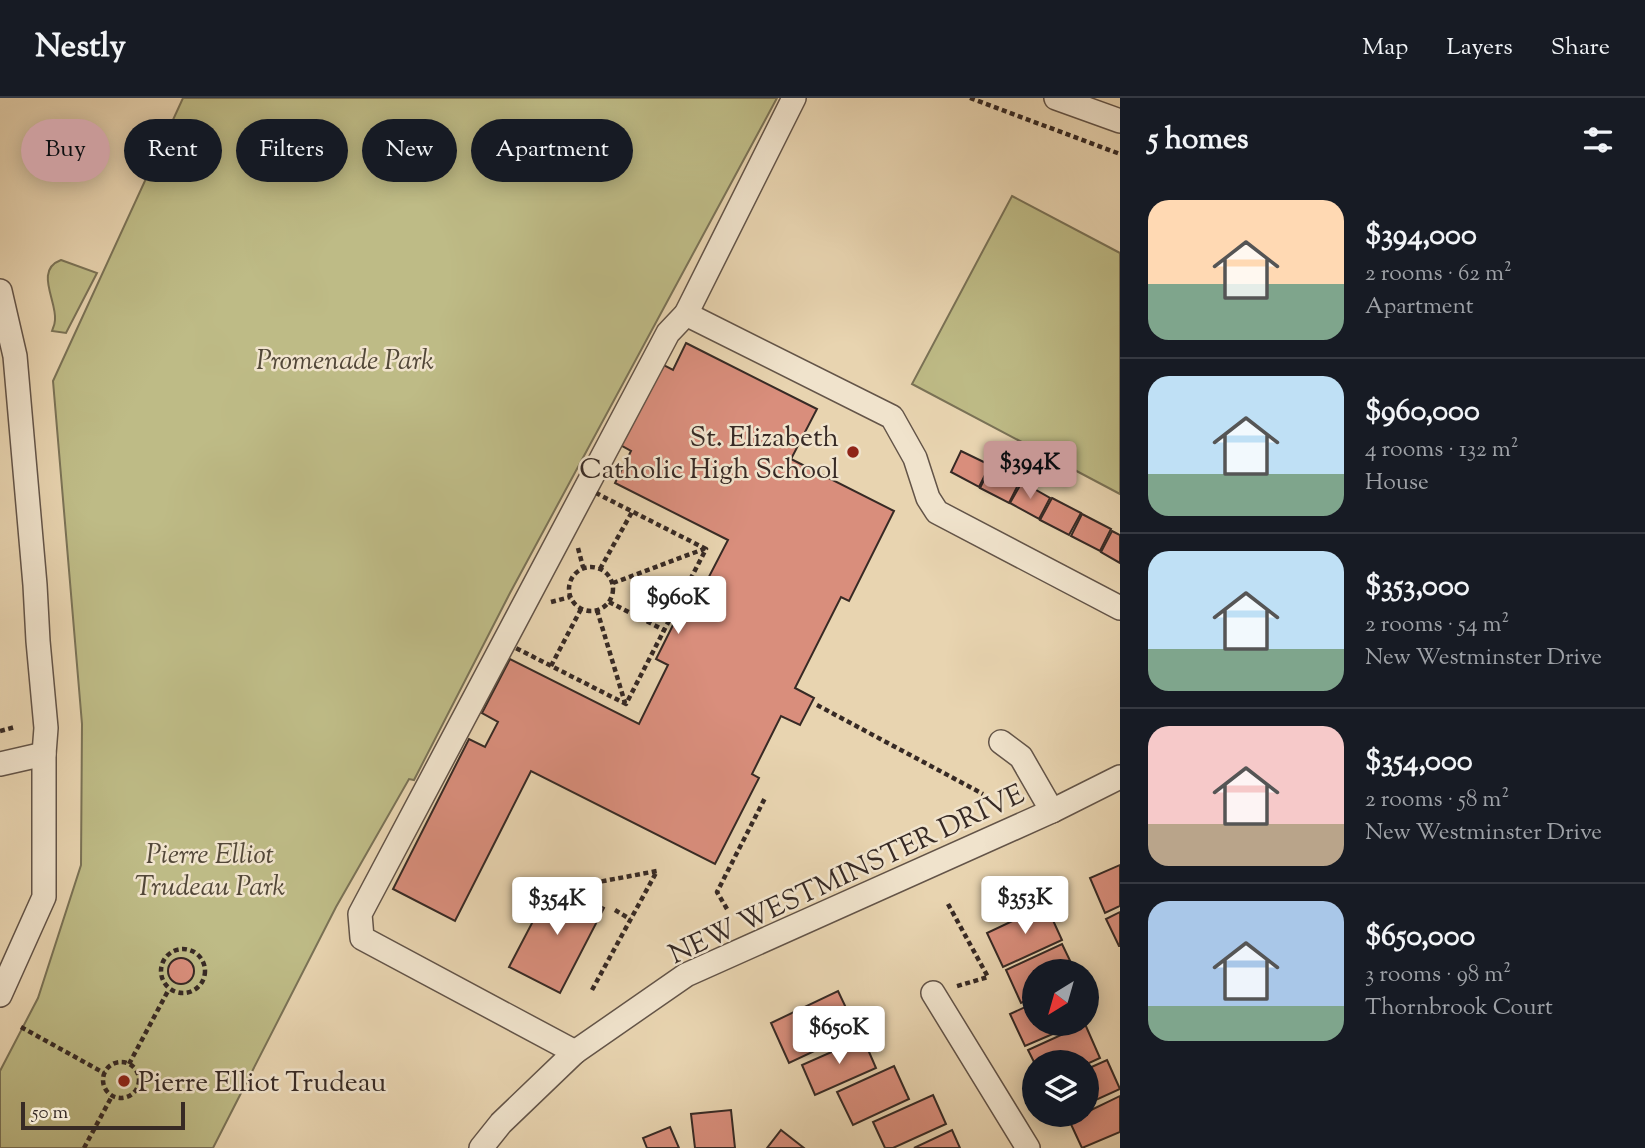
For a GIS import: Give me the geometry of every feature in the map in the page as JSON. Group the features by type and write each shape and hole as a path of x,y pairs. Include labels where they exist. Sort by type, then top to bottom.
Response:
{"street":[{"path":"575,1052 362,938 360,915 668,333 686,314 794,98"},
{"path":"1056,98 1120,121"},
{"path":"0,291 35,585 46,728 44,897 0,995"},
{"path":"686,314 892,417 915,458 928,498 937,512 1120,608"},
{"path":"1001,742 1021,757 1052,811"},
{"path":"0,764 44,754"},
{"name":"NEW WESTMINSTER DRIVE","path":"481,1148 500,1123 575,1052 686,975 1120,778"},
{"path":"933,993 1028,1148"}],"path":[{"path":"970,98 1120,154"},
{"path":"626,704 508,644 588,489 706,549"},
{"path":"600,569 632,511"},
{"path":"613,583 706,549"},
{"path":"626,704 706,549"},
{"path":"588,566 600,569 610,577 613,594 603,608 585,611 572,600 569,583 579,569 588,566"},
{"path":"609,602 664,630"},
{"path":"551,666 581,609"},
{"path":"597,610 626,704"},
{"path":"817,705 983,794"},
{"path":"0,731 15,727"},
{"path":"727,909 717,892 765,798"},
{"path":"593,883 657,871 593,989"},
{"path":"933,993 988,977 948,904"},
{"path":"615,910 630,919"},
{"path":"179,949 192,951 202,960 205,969 200,985 186,994 169,989 160,975 164,958 179,949"},
{"path":"130,1064 169,989"},
{"path":"21,1027 104,1073"},
{"path":"112,1064 130,1064 137,1071 139,1078 137,1089 124,1099 112,1096 102,1083 104,1073 112,1064"},
{"path":"84,1148 112,1096"}],"green space":[{"name":"Promenade Park","path":"183,98 777,98 510,593 414,780 409,779 336,907 213,1148 0,1148 0,1071 38,998 81,865 82,724 53,381 144,182 222,182 222,119 173,119"},
{"path":"1012,196 1120,253 1120,494 912,384"},
{"path":"61,260 97,273 66,333 52,331 55,312 48,278 53,265"}],"building":[{"path":"686,343 817,409 791,459 894,511 849,601 841,597 795,688 814,698 800,725 781,716 752,774 759,778 715,864 531,771 455,921 393,889 469,739 485,747 498,722 482,713 510,659 639,724 668,665 656,659 689,593 698,598 728,540 615,483 631,451 615,442 656,361 673,370"},
{"path":"961,451 990,465 979,487 951,472"},
{"path":"991,466 1020,481 1009,503 980,488"},
{"path":"1022,482 1050,498 1039,519 1010,503"},
{"path":"1052,498 1081,513 1069,535 1040,520"},
{"path":"1082,514 1111,529 1100,551 1071,536"},
{"path":"1112,531 1120,535 1120,563 1101,552"},
{"path":"1120,865 1120,906 1105,913 1090,878"},
{"path":"554,881 604,908 560,993 509,967"},
{"path":"1046,905 1062,940 1003,967 987,933"},
{"path":"1120,912 1120,946 1119,946 1106,919"},
{"path":"1062,944 1069,959 1030,959"},
{"path":"181,958 190,962 194,971 190,980 181,984 172,980 168,971 172,962"},
{"path":"1022,963 1022,1003 1021,1003 1006,970"},
{"path":"838,991 857,1031 789,1063 771,1023"},
{"path":"1022,1008 1022,1036 1048,1036 1025,1046 1010,1014"},
{"path":"1059,1036 1090,1036 1096,1050 1028,1050"},
{"path":"863,1038 876,1068 815,1095 802,1065"},
{"path":"1107,1060 1120,1089 1099,1099 1099,1064"},
{"path":"894,1066 909,1099 853,1125 837,1092"},
{"path":"933,1095 946,1124 893,1148 885,1148 873,1122"},
{"path":"1120,1096 1120,1132 1082,1148 1072,1127 1099,1127 1099,1106"},
{"path":"731,1110 735,1148 695,1148 691,1114"},
{"path":"670,1127 679,1148 647,1148 643,1138"},
{"path":"781,1130 804,1148 767,1148"},
{"path":"952,1130 960,1148 914,1148"}],"place":[{"name":"St. Elizabeth Catholic High School","path":"853,452"},
{"name":"Pierre Elliot Trudeau","path":"124,1081"}],"park label":[{"name":"Pierre Elliot Trudeau Park","path":"210,869"}]}
